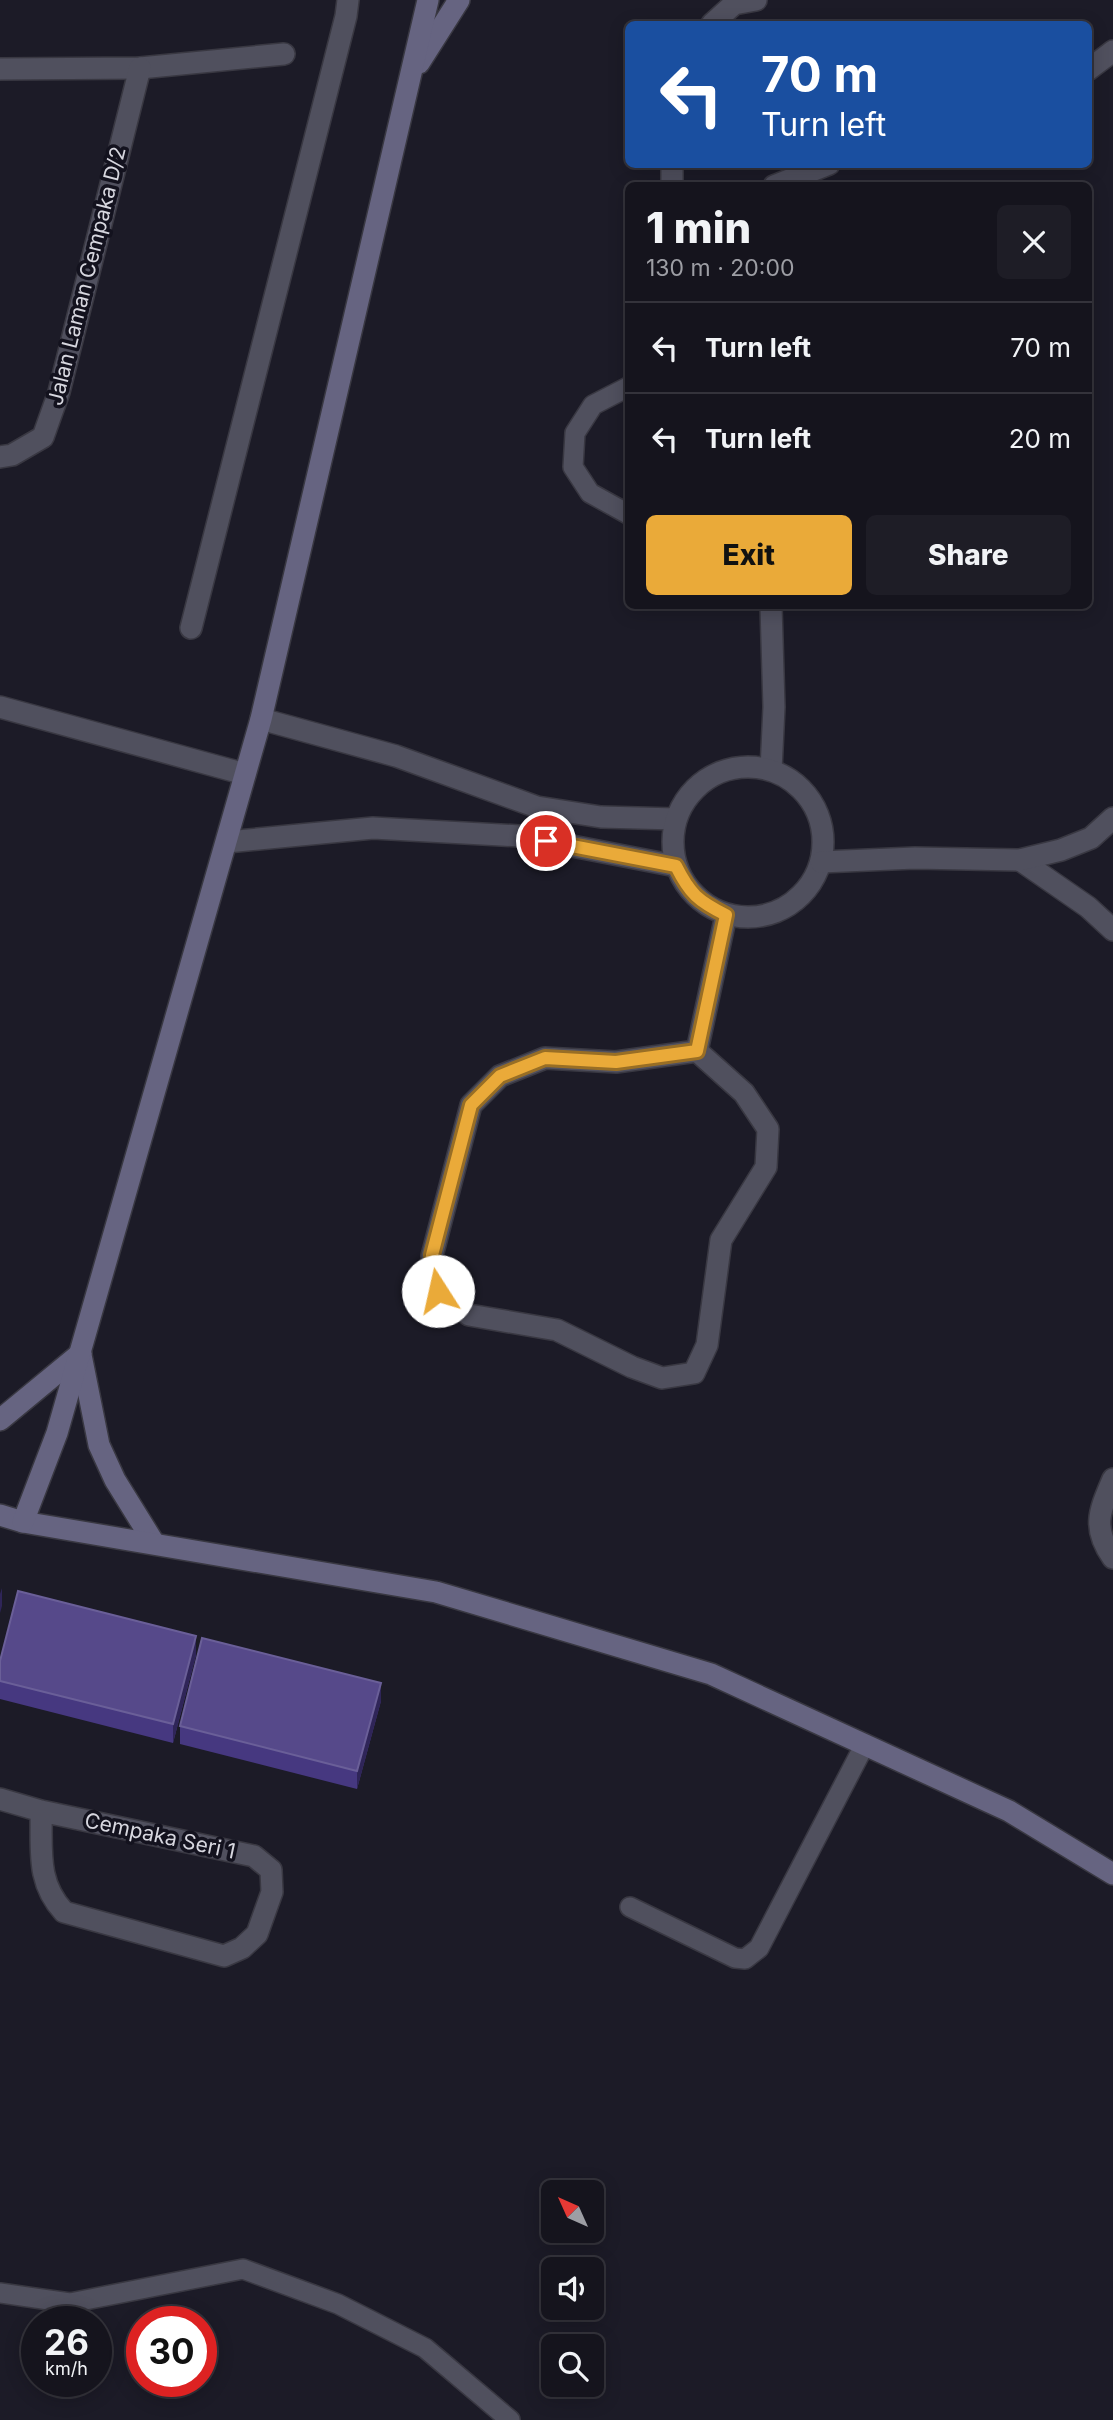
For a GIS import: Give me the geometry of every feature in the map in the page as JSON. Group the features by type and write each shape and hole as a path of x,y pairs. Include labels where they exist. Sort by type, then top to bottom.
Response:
{"street":[{"path":"191,628 348,0"},
{"path":"23,1522 57,1433 81,1353 261,719 428,0"},
{"path":"410,77 459,0"},
{"path":"715,21 734,4 756,0"},
{"path":"1092,67 1113,51"},
{"path":"0,69 140,68 284,54"},
{"name":"Jalan Laman Cempaka D/2","path":"0,457 12,454 43,437 60,392 140,68"},
{"path":"784,182 819,168"},
{"path":"771,609 774,707 771,770"},
{"path":"0,707 244,774"},
{"path":"261,719 396,755 537,807 601,817 676,819"},
{"path":"748,767 771,770 792,780 807,796 818,816 823,839 821,862 810,884 794,902 772,913 749,918 726,915 704,904 686,888 676,866 672,843 676,819 687,798 703,782 724,771 748,767"},
{"path":"821,862 915,858 1020,860 1061,850 1091,838 1113,818"},
{"path":"227,842 373,828 520,835 676,866"},
{"path":"1020,860 1088,907 1113,930"},
{"path":"697,1051 726,915"},
{"path":"697,1051 744,1093 768,1129 766,1167 721,1240 707,1345 694,1373 662,1378 632,1367 557,1329 469,1315 438,1291 432,1255 471,1105 500,1076 545,1058 616,1062 697,1051"},
{"path":"0,1420 81,1353"},
{"path":"81,1353 99,1445 115,1480 154,1543"},
{"path":"1113,1479 1098,1514 1103,1544 1113,1558"},
{"path":"0,1515 23,1522 436,1592 711,1674 1009,1811 1113,1874"},
{"name":"Cempaka Seri 1","path":"0,1799 41,1811 254,1856 271,1870 272,1892 257,1934 242,1948 224,1956 64,1912 52,1899 43,1881 41,1811"}],"lane":[{"path":"625,389 593,405 575,433 573,467 590,493 625,512"},
{"path":"630,1907 735,1958 745,1959 759,1948 865,1744"},
{"path":"0,2293 70,2303 243,2269 338,2304 425,2348 510,2420"}],"building":[{"path":"18,1591 196,1636 173,1724 0,1681 0,1661"},
{"path":"202,1638 381,1683 357,1771 180,1726"}],"route":[{"path":"438,1291 432,1255 471,1105 500,1076 545,1058 616,1062 697,1051 726,915 704,904 686,888 676,866 546,841"}]}
